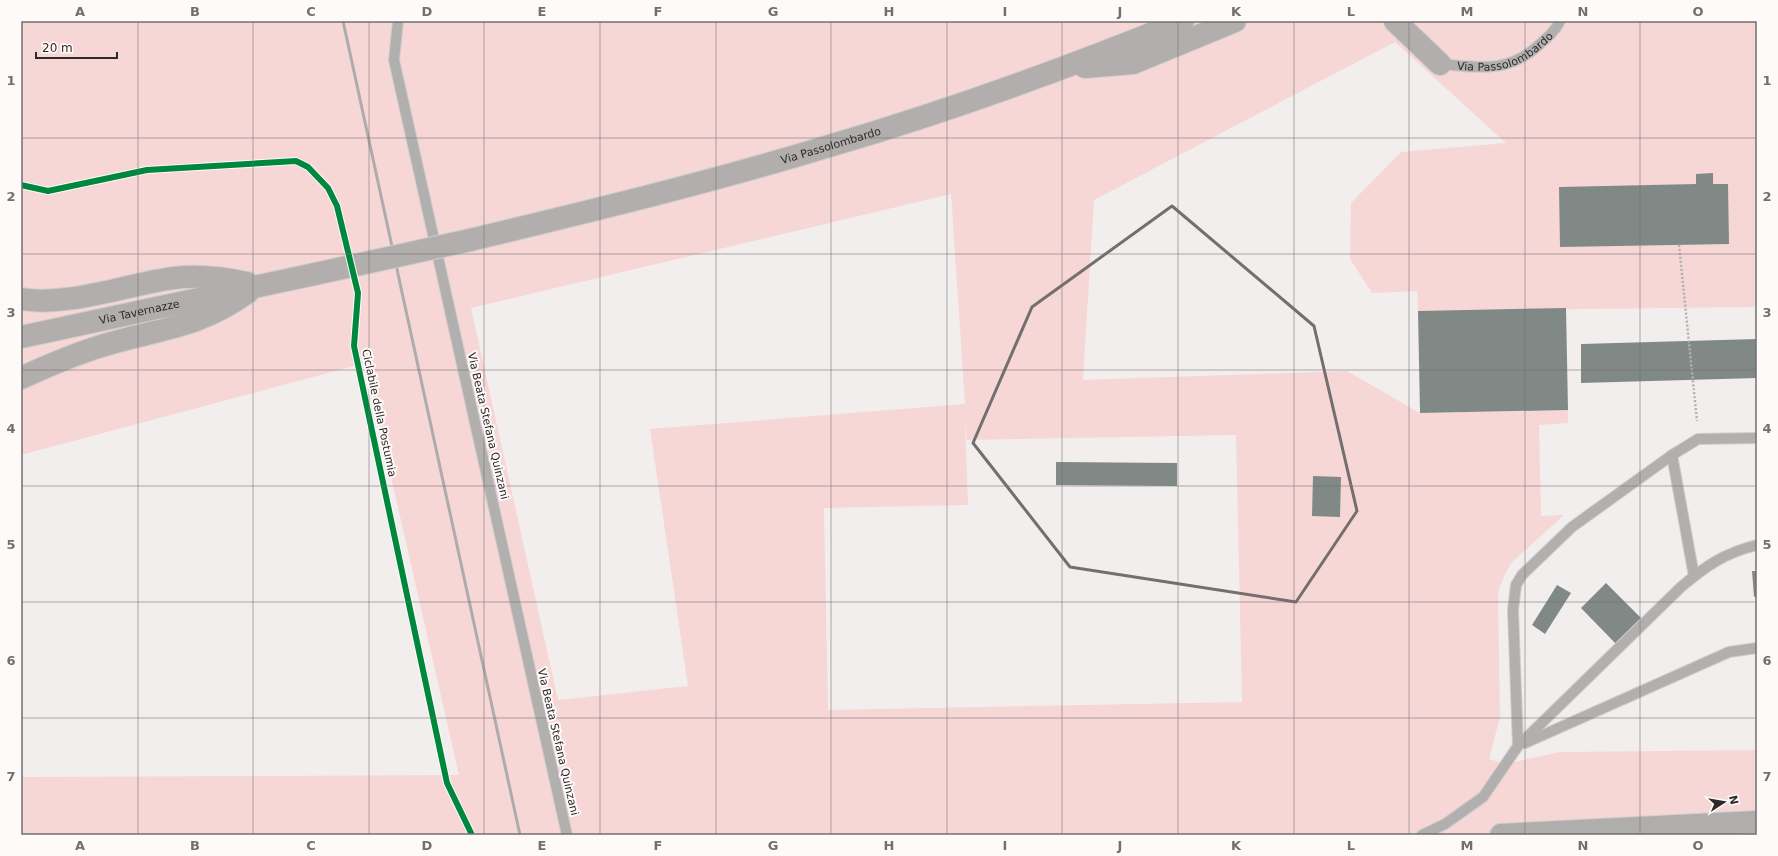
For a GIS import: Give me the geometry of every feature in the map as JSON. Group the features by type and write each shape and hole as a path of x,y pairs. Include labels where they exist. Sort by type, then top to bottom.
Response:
{"highway":[{"path":"1501,835 1757,822"}],"main road":[{"name":"Via Passolombardo","path":"258,285 470,240 644,198 816,150 924,116 1063,68 1182,21"},
{"path":"1063,68 1133,63 1235,21"},
{"path":"1395,21 1440,64"},
{"path":"21,299 66,298 113,291 174,278 211,278 258,285"},
{"path":"21,378 95,348 177,328 208,317 233,303 258,285"},
{"name":"Via Tavernazze","path":"21,337 258,285"}],"lane":[{"name":"Via Beata Stefana Quinzani","path":"398,21 394,60 567,835"},
{"name":"Via Passolombardo","path":"1440,64 1478,67 1504,66 1527,56 1555,31 1560,21"},
{"path":"1518,746 1513,610 1516,585 1522,575 1572,527 1672,455 1698,439 1757,438"},
{"path":"1672,455 1694,576"},
{"path":"1422,835 1445,824 1483,797 1518,746 1680,587 1704,567 1723,556 1757,546"},
{"path":"1518,746 1729,652 1757,648"}],"path":[{"path":"1679,245 1698,439"}],"highlighted area":[{"path":"1172,206 1314,326 1357,511 1296,602 1070,567 973,443 1032,307"}],"shaded area":[{"path":"21,21 1757,21 1757,307 1418,311 1417,291 1372,293 1350,259 1351,203 1401,152 1506,143 1395,42 1094,200 1083,380 1347,371 1420,413 1568,410 1568,423 1539,425 1541,516 1564,515 1512,562 1504,576 1498,592 1500,717 1489,759 1505,764 1560,752 1757,750 1757,835 21,835 21,777 459,775 365,363 21,455","holes":["951,194 965,404 650,429 688,686 558,700 471,308","965,421 967,440 1236,435 1242,702 828,710 824,508 968,505"]}],"building":[{"path":"1713,173 1713,184 1728,184 1729,244 1560,247 1559,187 1696,184 1696,174"},
{"path":"1566,308 1568,410 1420,413 1418,311"},
{"path":"1757,339 1757,378 1581,383 1581,344"},
{"path":"1056,462 1177,463 1177,486 1056,485"},
{"path":"1313,476 1341,477 1340,517 1312,516"},
{"path":"1752,571 1757,571 1757,596 1754,597"},
{"path":"1606,583 1643,620 1618,646 1581,608"},
{"path":"1557,585 1571,593 1545,634 1532,625"}],"railway":[{"path":"343,21 520,835"}],"cycle path":[{"name":"Ciclabile della Postumia","path":"21,185 48,191 147,170 296,161 308,167 328,188 337,206 358,293 354,346 447,783 472,835"}]}
